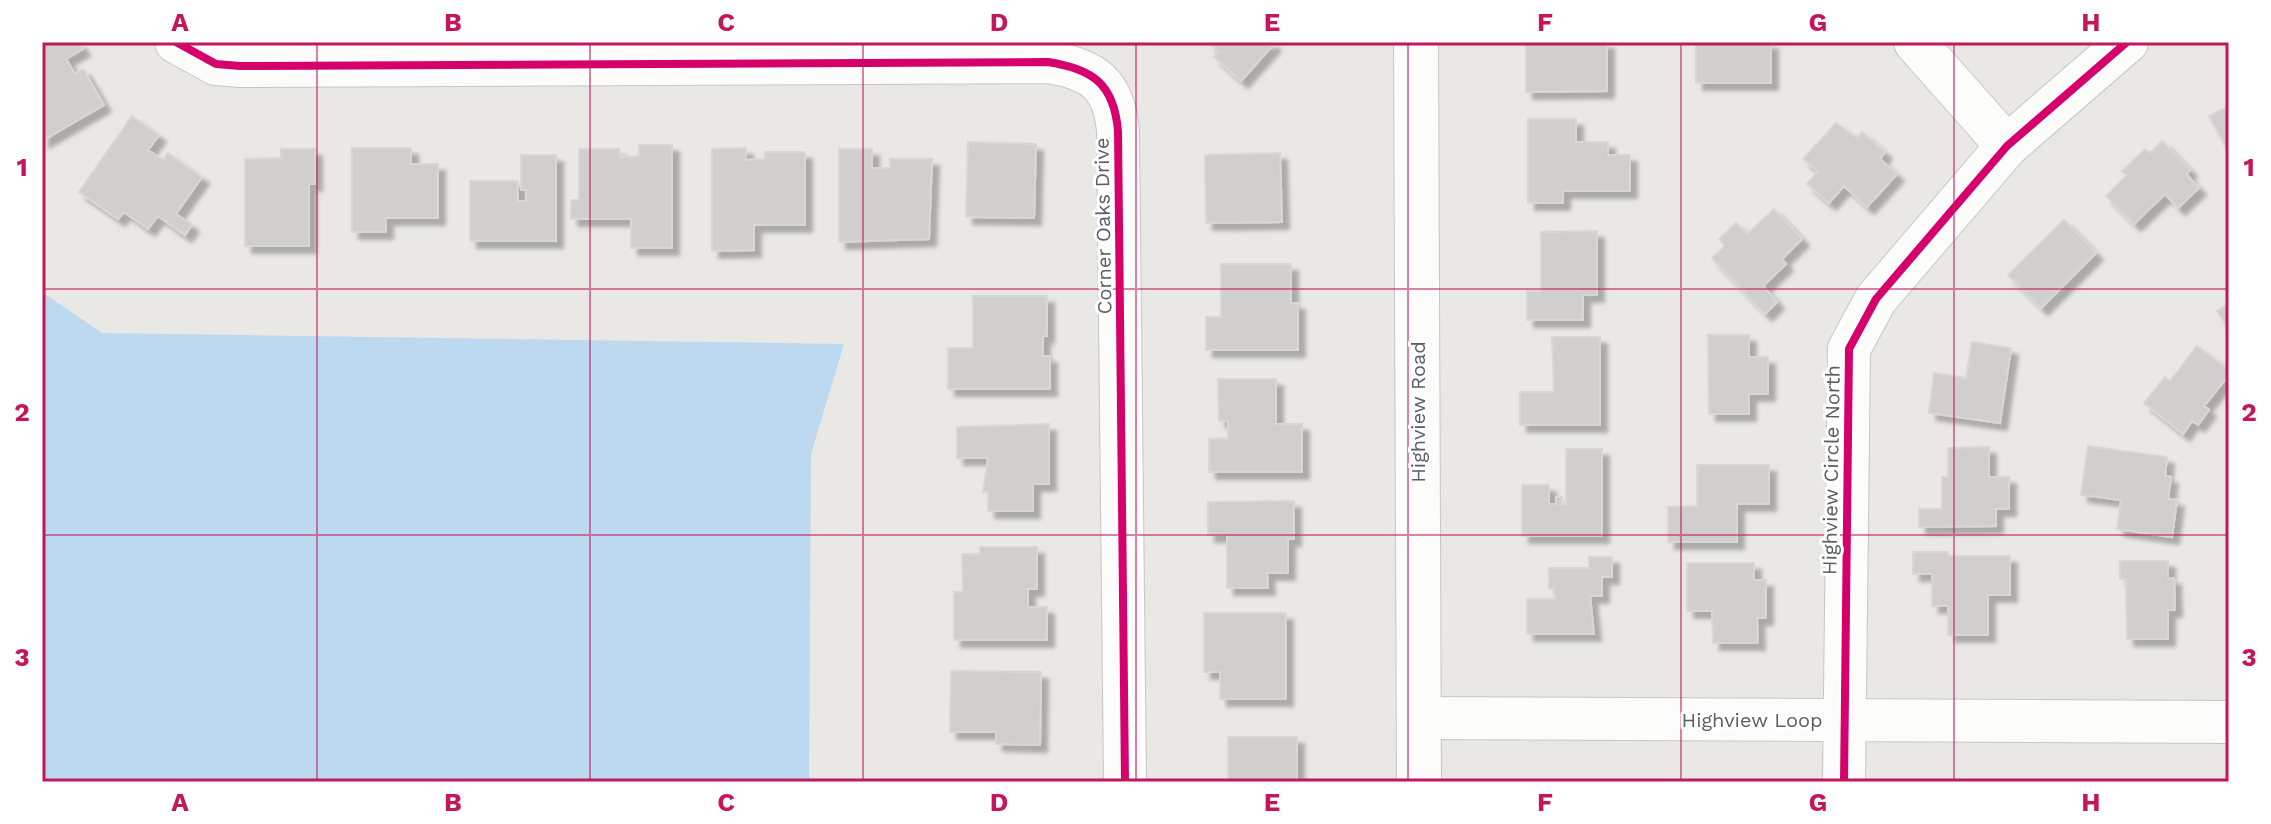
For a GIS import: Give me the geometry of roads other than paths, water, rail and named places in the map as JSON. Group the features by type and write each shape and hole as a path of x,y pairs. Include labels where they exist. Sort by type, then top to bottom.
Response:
{"street":[{"name":"Corner Oaks Drive","path":"176,42 196,56 216,64 240,66 1048,62 1079,67 1099,82 1116,105 1118,131 1125,782"},
{"name":"Highview Road","path":"1416,42 1419,782"},
{"path":"1915,42 2007,146"},
{"name":"Highview Circle North","path":"1844,782 1849,349 1876,299 2007,146 2127,42"},
{"name":"Highview Loop","path":"1419,718 2229,722"}],"water":[{"path":"42,292 102,333 844,344 811,454 809,782 42,782"}]}
